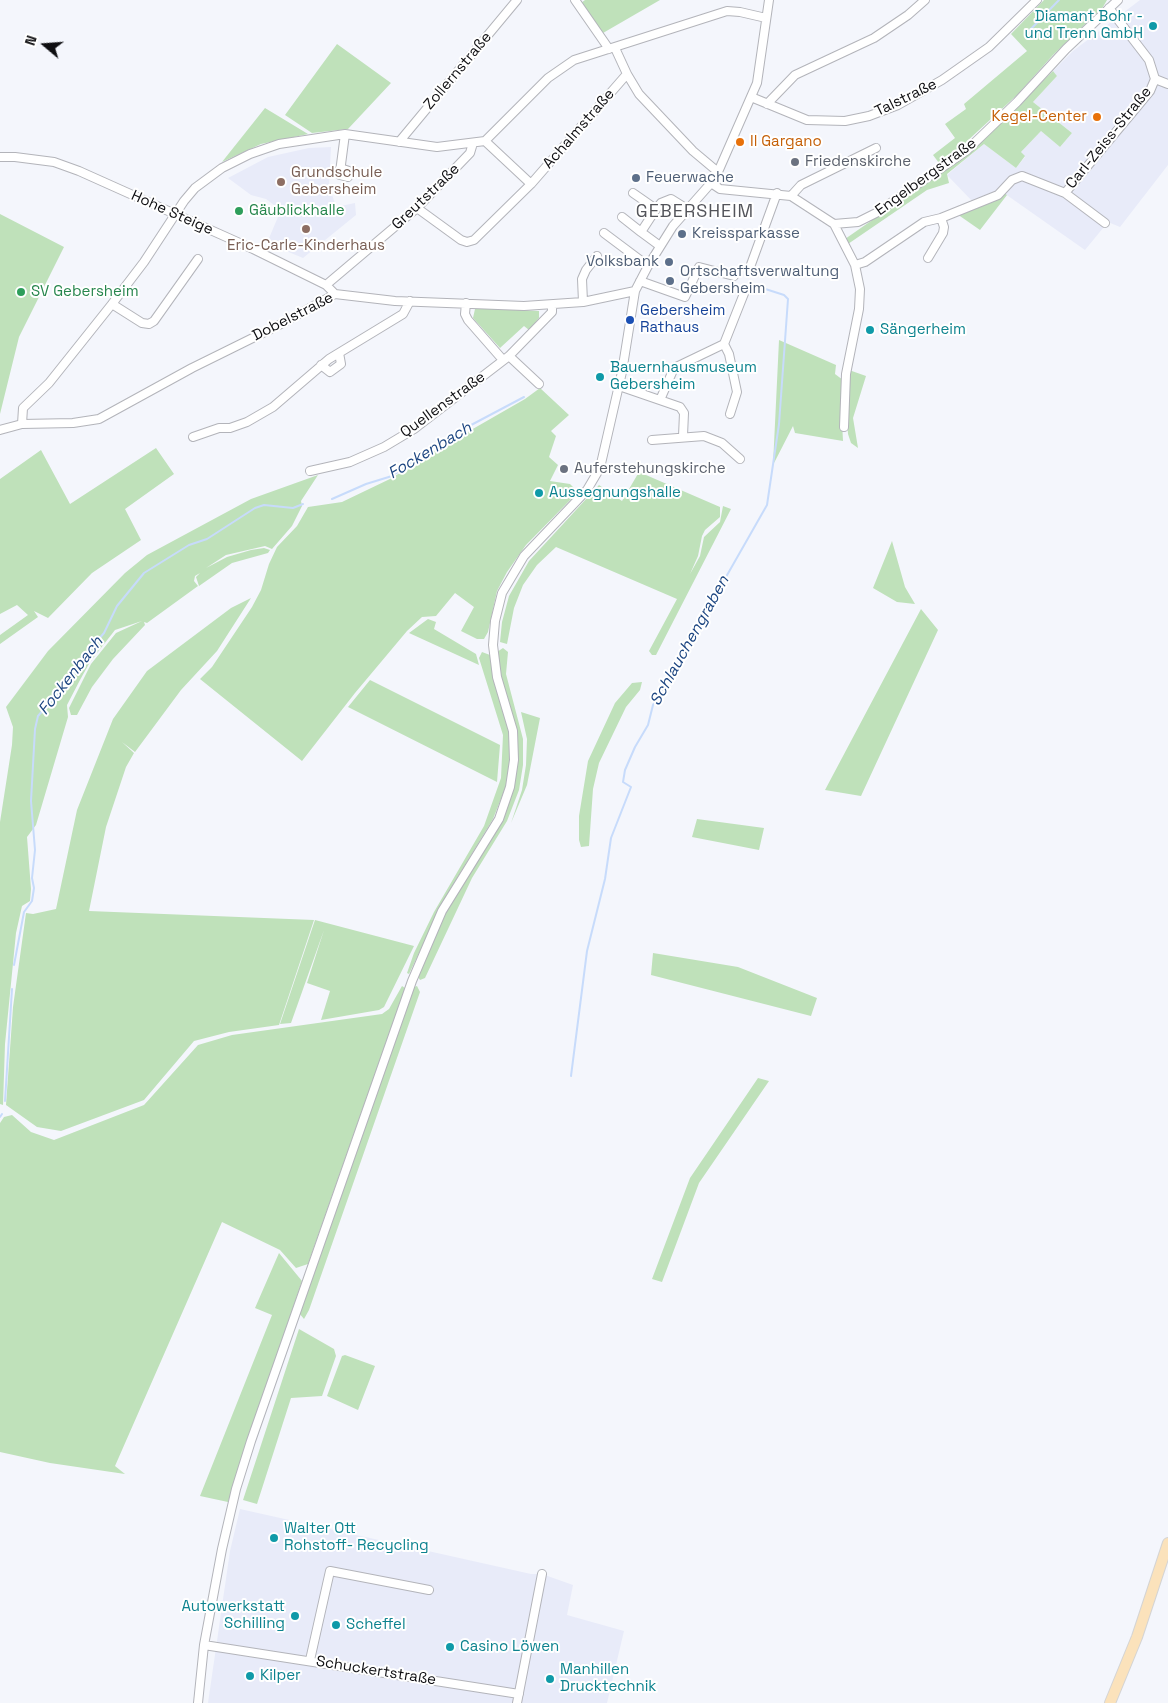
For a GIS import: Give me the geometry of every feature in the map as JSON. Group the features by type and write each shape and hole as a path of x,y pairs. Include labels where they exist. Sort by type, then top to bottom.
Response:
{"main road":[{"path":"1110,1703 1138,1638 1168,1543"}],"street":[{"name":"Zollernstraße","path":"399,142 517,0"},
{"path":"575,0 612,48 639,94 693,151 718,172"},
{"path":"198,1703 204,1645 220,1558 236,1490 412,981 442,911 494,827 507,798 514,769 514,741 510,717 495,663 495,621 502,593 512,574 542,536 587,490 598,474 604,458 619,386 635,292 660,246 687,209 711,183 718,172 757,83 770,0"},
{"path":"767,104 795,75 874,38 908,15 925,0"},
{"name":"Talstraße","path":"752,98 807,120 824,122 845,121 869,116 898,105 942,80 989,47 1036,0"},
{"name":"Engelbergstraße","path":"834,224 858,222 876,213 966,151 1118,0"},
{"name":"Carl-Zeiss-Straße","path":"1064,193 1150,91 1155,79 1149,60 1109,8"},
{"path":"22,424 23,408 50,383 112,304 144,262 175,213 195,188 222,168 250,154 279,144 345,134 437,147 485,140 560,68 574,60 727,12 740,12 766,18"},
{"name":"Achalmstraße","path":"418,208 467,242 474,240 531,184 627,74"},
{"path":"1155,79 1168,84"},
{"path":"340,168 345,134"},
{"path":"485,140 531,184"},
{"name":"Greutstraße","path":"326,285 418,208 470,153 474,143"},
{"path":"791,196 801,185 876,148"},
{"name":"Hohe Steige","path":"0,157 22,157 54,162 79,171 175,213 326,285 335,294"},
{"path":"855,265 865,262 924,222 941,218 998,195 1012,180 1022,176 1064,193 1105,223"},
{"path":"711,183 720,189 777,193 791,196 834,224 855,265 860,289 859,309 846,374 844,427"},
{"path":"633,193 656,209"},
{"path":"749,270 777,193"},
{"path":"641,232 661,203 671,199 687,209"},
{"path":"622,217 660,246"},
{"path":"928,258 943,233 944,227 941,218"},
{"path":"604,233 648,266"},
{"path":"583,302 582,279 586,270 597,256"},
{"path":"112,304 142,323 149,324 154,321 198,259"},
{"path":"640,281 685,298 699,267 734,276"},
{"path":"660,400 674,368 724,344 745,290"},
{"name":"Dobelstraße","path":"0,430 22,424 73,423 99,419 192,368 279,325 335,294 410,301 552,306 635,292"},
{"path":"193,438 219,428 230,428 273,407 321,365 330,372 341,364 339,353 403,314 410,301"},
{"path":"466,303 465,314 468,320 506,358 539,384"},
{"name":"Quellenstraße","path":"310,471 350,462 384,447 414,429 506,358 552,312 552,306"},
{"path":"724,344 729,354 737,392 730,414"},
{"path":"619,386 682,409 684,436"},
{"path":"652,440 666,441 684,436 704,436 714,439 740,458"},
{"path":"310,1660 330,1571 429,1590"},
{"path":"517,1703 542,1574"},
{"name":"Schuckertstraße","path":"204,1645 519,1694"}],"shaded area":[{"path":"1140,0 1168,0 1168,165 1120,227 1108,222 1085,250 1001,191 974,203 947,175 984,144 1016,168 1025,157 1021,152 1041,131 1060,147 1072,133 1033,102 1057,76 1053,71 1073,51"},
{"path":"331,147 329,185 336,207 355,203 356,215 303,258 267,243 283,205 274,205 266,199 251,195 228,178 268,157 309,148"},
{"path":"240,1509 531,1574 542,1574 573,1585 567,1615 624,1631 607,1703 208,1703 230,1551"}],"green space":[{"path":"585,0 660,0 603,33 581,3"},
{"path":"1044,0 1107,0 1103,7 1053,55 1018,94 964,144 939,163 933,155 955,138 945,124 966,109 964,104 1027,51 1011,34"},
{"path":"337,44 391,83 348,129 312,133 285,115"},
{"path":"1053,71 1057,76 1033,102 1072,133 1060,147 1041,131 1021,152 1025,156 1016,168 984,144 947,174 949,183 927,190 848,244 845,239 963,157"},
{"path":"265,108 308,134 261,144 222,162"},
{"path":"1004,193 1007,195 980,230 957,214"},
{"name":"SV Gebersheim","path":"0,214 64,247 19,337 0,414"},
{"path":"475,309 539,311 539,318 529,330 524,326 500,348 473,318"},
{"path":"779,340 836,365 835,374 843,380 841,402 843,441 795,433 793,426 773,465"},
{"path":"849,370 866,376 853,418 858,448 851,443 848,434 846,405"},
{"path":"540,388 569,415 551,431 556,436 549,457 558,465 550,481 570,484 578,492 526,545 507,572 497,591 488,632 484,639 477,639 461,631 474,607 455,593 436,616 422,617 407,631 302,761 200,679 212,667 252,607 261,590 269,564 277,547 297,526 308,507 342,502 392,478 424,457 525,399"},
{"path":"156,448 174,474 125,509 141,540 92,573 48,618 34,611 38,617 0,644 0,635 28,615 17,605 0,614 0,479 41,450 70,504"},
{"path":"639,472 720,507 720,517 705,530 702,536 698,556 690,574 700,556 704,537 720,522 723,506 731,509 656,655 652,655 649,651 677,599 556,547 537,565 523,585 514,608 507,644 500,642 502,622 509,596 529,561 599,485 622,501"},
{"path":"318,475 301,501 302,506 292,526 272,549 265,546 226,555 206,568 227,557 251,550 264,548 270,550 268,553 232,563 199,586 196,577 200,573 195,576 194,581 198,586 147,623 144,622 145,625 113,659 92,687 77,715 71,715 69,708 91,664 116,633 142,621 115,630 90,662 67,705 68,717 36,825 27,837 31,889 30,901 22,906 16,933 5,1044 3,1105 0,1104 0,822 13,727 6,707 48,651 125,573 147,555 251,499"},
{"path":"892,541 905,587 915,604 897,602 873,588"},
{"path":"251,598 217,651 181,690 135,752 122,742 134,753 126,767 106,827 89,911 314,920 279,1025 229,1032 194,1041 144,1100 61,1131 37,1127 6,1105 13,1007 26,913 33,914 56,909 77,810 113,719 147,671 231,608"},
{"path":"921,609 938,630 861,796 825,790"},
{"path":"428,619 436,622 434,629 476,654 479,665 409,633"},
{"path":"503,648 508,652 506,674 523,739 523,765 519,790 507,821 472,878 425,978 420,980 418,977 424,957 449,906 506,809 512,791 517,770 517,737 500,673 497,652"},
{"path":"482,652 490,655 493,675 509,730 511,757 506,786 493,819 446,896 409,974 407,973 414,953 434,912 484,826 501,778 503,735 479,658"},
{"path":"370,680 500,745 497,782 348,707"},
{"path":"642,682 640,690 626,707 599,763 593,789 589,846 581,847 579,840 579,816 588,761 615,703 632,683"},
{"path":"521,712 540,718 527,785 511,823 522,790 526,765 527,739"},
{"path":"697,819 764,828 759,850 692,837"},
{"path":"315,920 414,946 384,1007 379,1010 321,1020 330,991 307,983 324,930 291,1023 280,1024"},
{"path":"653,953 738,967 817,998 811,1016 651,975"},
{"path":"402,986 405,988 308,1264 296,1268 280,1250 222,1222 115,1466 125,1474 50,1463 0,1452 0,1123 4,1117 12,1115 31,1132 54,1140 144,1105 198,1045 232,1035 382,1014 389,1009"},
{"path":"417,986 420,992 309,1310 304,1319 299,1313 414,987"},
{"path":"758,1078 769,1081 699,1183 662,1282 652,1279 690,1178"},
{"path":"279,1253 302,1281 228,1502 200,1496 272,1315 255,1308"},
{"path":"299,1329 334,1349 336,1356 322,1396 291,1398 257,1504 243,1500"},
{"path":"345,1355 375,1366 358,1410 327,1396 342,1356"}],"waterway":[{"name":"Fockenbach","path":"1025,35 1059,0"},
{"name":"Schlauchengraben","path":"571,1076 587,951 605,879 611,838 631,787 623,782 625,770 635,747 648,725 653,705 767,505 779,424 788,299 784,295 753,285"},
{"name":"Fockenbach","path":"332,499 366,484 392,476 456,433 524,397"},
{"name":"Fockenbach","path":"14,965 24,912 32,901 34,888 32,878 35,850 31,801 35,729 38,716 80,667 87,653 104,633 117,606 144,573 189,545 207,539 255,508 264,505 293,508 303,504"},
{"name":"Fockenbach","path":"5,1101 12,989"}],"place":[{"name":"Diamant Bohr - und Trenn GmbH","path":"1153,26"},
{"name":"Kegel-Center","path":"1097,117"},
{"name":"Il Gargano","path":"740,142"},
{"name":"Friedenskirche","path":"795,162"},
{"name":"Feuerwache","path":"636,178"},
{"name":"Grundschule Gebersheim","path":"281,182"},
{"name":"Gäublickhalle","path":"239,211"},
{"name":"Eric-Carle-Kinderhaus","path":"306,229"},
{"name":"Kreissparkasse","path":"682,234"},
{"name":"Volksbank","path":"669,262"},
{"name":"Ortschaftsverwaltung Gebersheim","path":"670,281"},
{"name":"SV Gebersheim","path":"21,292"},
{"name":"Gebersheim Rathaus","path":"630,320"},
{"name":"Sängerheim","path":"870,330"},
{"name":"Bauernhausmuseum Gebersheim","path":"600,377"},
{"name":"Auferstehungskirche","path":"564,469"},
{"name":"Aussegnungshalle","path":"539,493"},
{"name":"Walter Ott Rohstoff- Recycling","path":"274,1538"},
{"name":"Autowerkstatt Schilling","path":"295,1616"},
{"name":"Scheffel","path":"336,1625"},
{"name":"Casino Löwen","path":"450,1647"},
{"name":"Kilper","path":"250,1676"},
{"name":"Manhillen Drucktechnik","path":"550,1679"}],"district":[{"name":"GEBERSHEIM","path":"695,212"}]}
